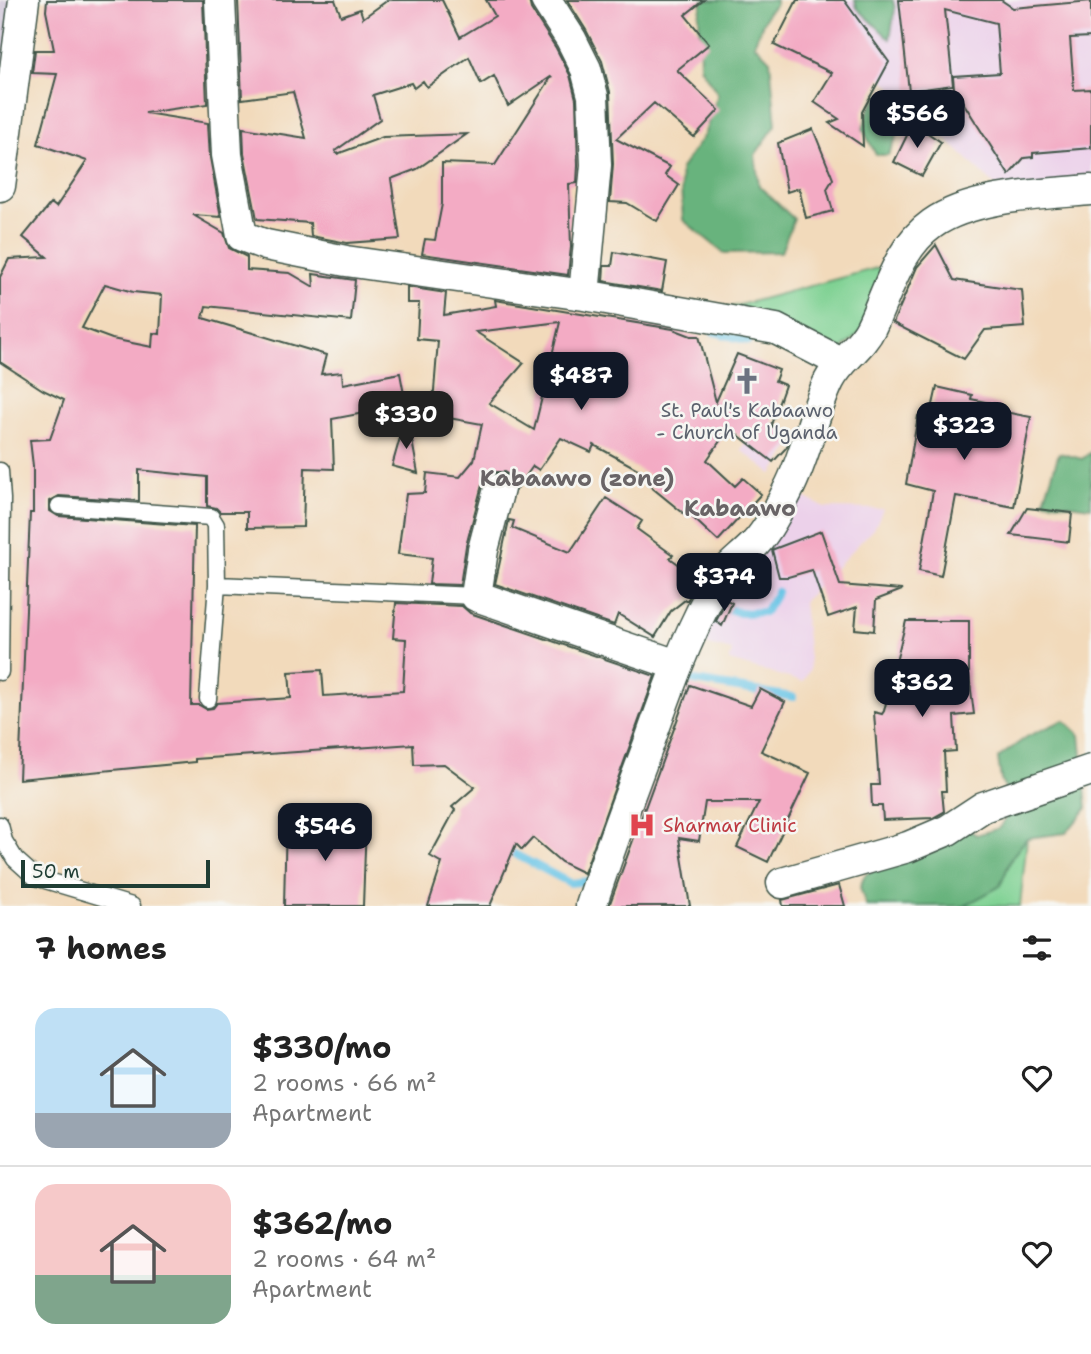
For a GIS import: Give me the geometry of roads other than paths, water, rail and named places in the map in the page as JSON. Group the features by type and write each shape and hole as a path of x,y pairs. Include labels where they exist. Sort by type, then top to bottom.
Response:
{"street":[{"path":"0,186 24,0"},
{"path":"220,0 227,155 242,236 266,244 346,261 584,295 776,329 840,362"},
{"path":"546,0 581,59 593,96 596,165 584,295"},
{"path":"591,906 677,665 719,579 764,533 790,488 817,410 840,362 870,330 896,268 918,237 932,224 950,214 989,202 1091,190"},
{"path":"499,489 483,550 476,596 677,665"},
{"path":"782,883 908,847 948,830 984,807 1091,770"}],"lane":[{"path":"0,471 0,672"},
{"path":"59,506 211,517 216,525 217,585 208,699"},
{"path":"217,585 476,596"},
{"path":"0,825 4,841 15,859 35,877 132,906"}],"waterway":[{"path":"714,332 748,341"},
{"path":"712,621 715,615 729,609 740,613 765,612 777,592"},
{"path":"683,679 793,697"},
{"path":"503,848 570,883 589,881"}],"place":[{"name":"St. Paul's Kabaawo - Church of Uganda","path":"747,381"},
{"name":"Sharmar Clinic","path":"642,825"}],"district":[{"name":"Kabaawo (zone)","path":"577,478"},
{"name":"Kabaawo","path":"740,508"}]}
